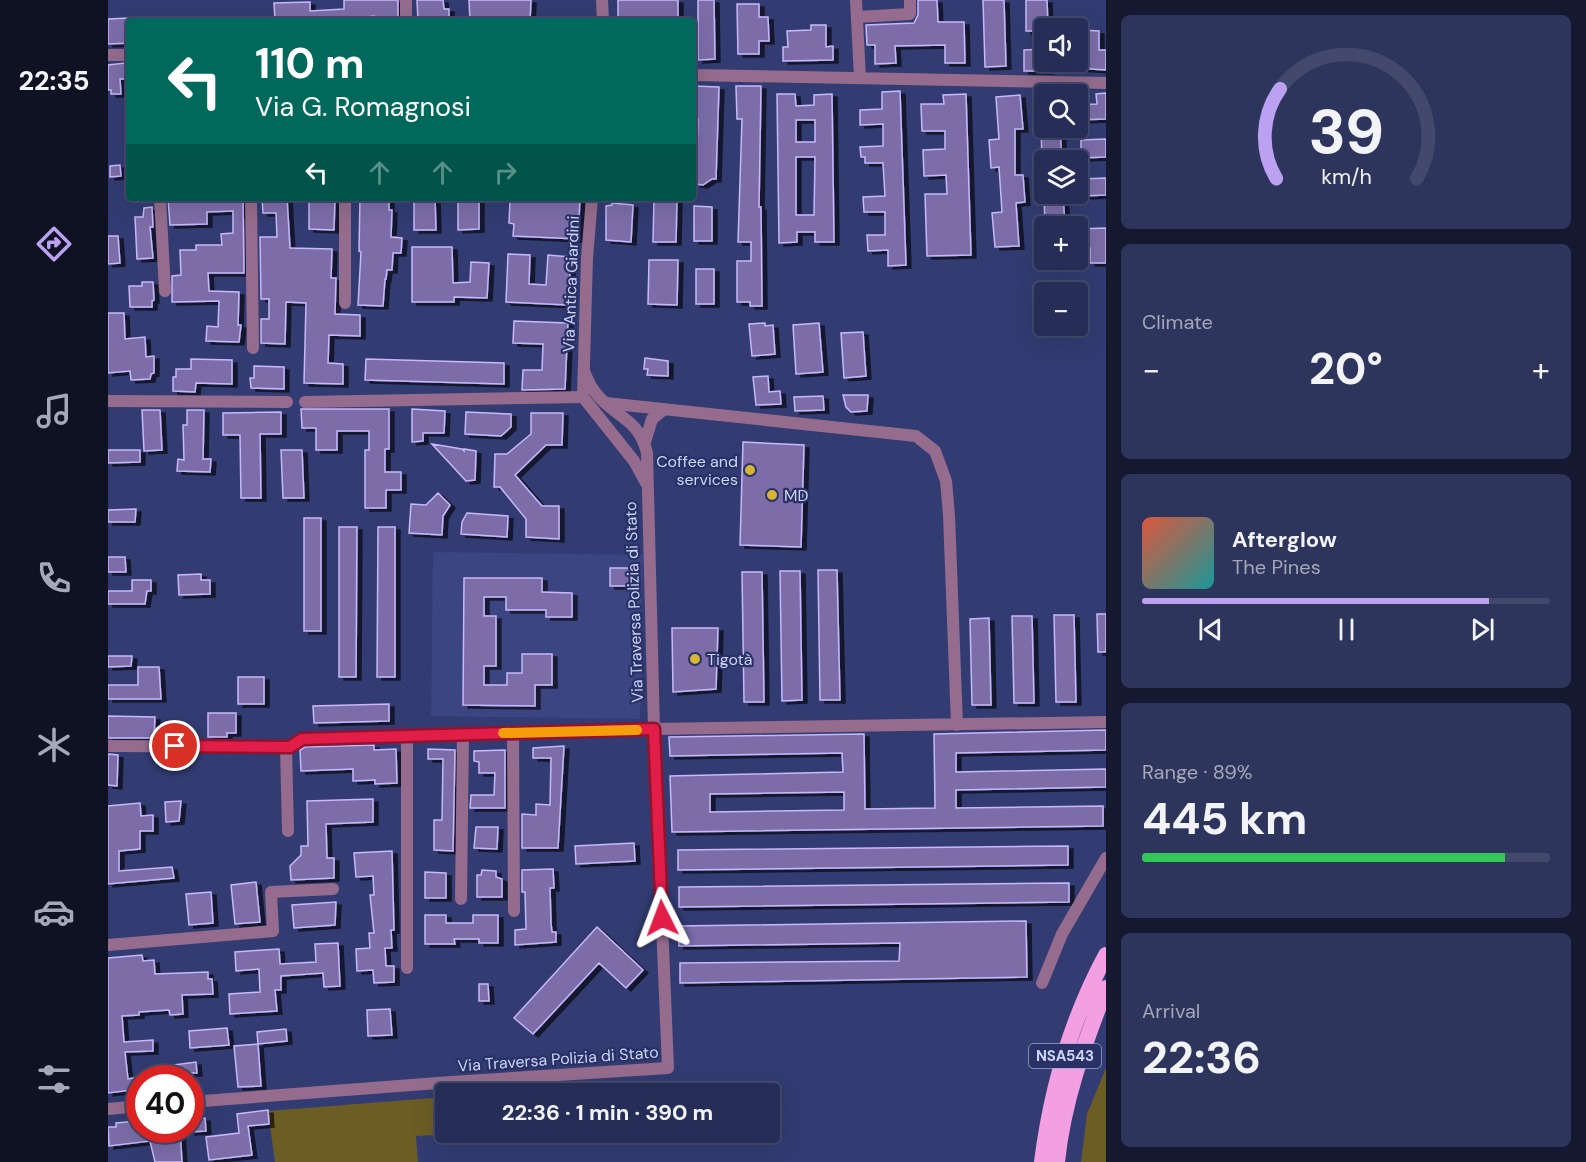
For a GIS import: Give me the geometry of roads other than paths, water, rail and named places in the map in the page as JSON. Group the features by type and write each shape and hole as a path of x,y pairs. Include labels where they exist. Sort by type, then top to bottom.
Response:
{"highway":[{"name":"NSA543","path":"1042,1162 1046,1132 1065,1056 1083,1006 1106,955"},
{"name":"NSA543","path":"1057,1162 1059,1140 1081,1051 1106,988"}],"street":[{"path":"406,0 406,18"},
{"path":"602,0 603,18"},
{"path":"856,0 860,78"},
{"path":"857,16 910,14 910,0"},
{"path":"108,55 126,55"},
{"path":"696,75 1106,83"},
{"path":"160,201 165,291"},
{"path":"251,201 254,348"},
{"path":"345,201 345,303"},
{"name":"Via Antica Giardini","path":"585,401 587,258 592,201"},
{"name":"Via Antica Giardini","path":"584,371 595,393 630,421 645,442"},
{"path":"108,401 286,402"},
{"path":"305,402 585,401 916,436 935,451 946,480 957,725"},
{"path":"585,401 634,461 647,484"},
{"path":"647,484 649,466 645,442 652,419 663,410"},
{"path":"604,425 618,412"},
{"path":"625,451 645,442"},
{"name":"Via Traversa Polizia di Stato","path":"204,1101 668,1068 654,729 647,484"},
{"path":"108,746 290,747 302,739 463,734 1106,722"},
{"path":"513,733 514,911"},
{"path":"461,899 463,734"},
{"path":"406,736 407,968"},
{"path":"286,747 288,831"},
{"path":"1042,983 1062,934 1106,858"},
{"path":"108,945 273,931 271,892 333,889"},
{"path":"108,1109 126,1107"}],"place":[{"name":"Coffee and services","path":"750,470"},
{"name":"MD","path":"772,495"},
{"name":"Tigotà","path":"695,659"}]}
